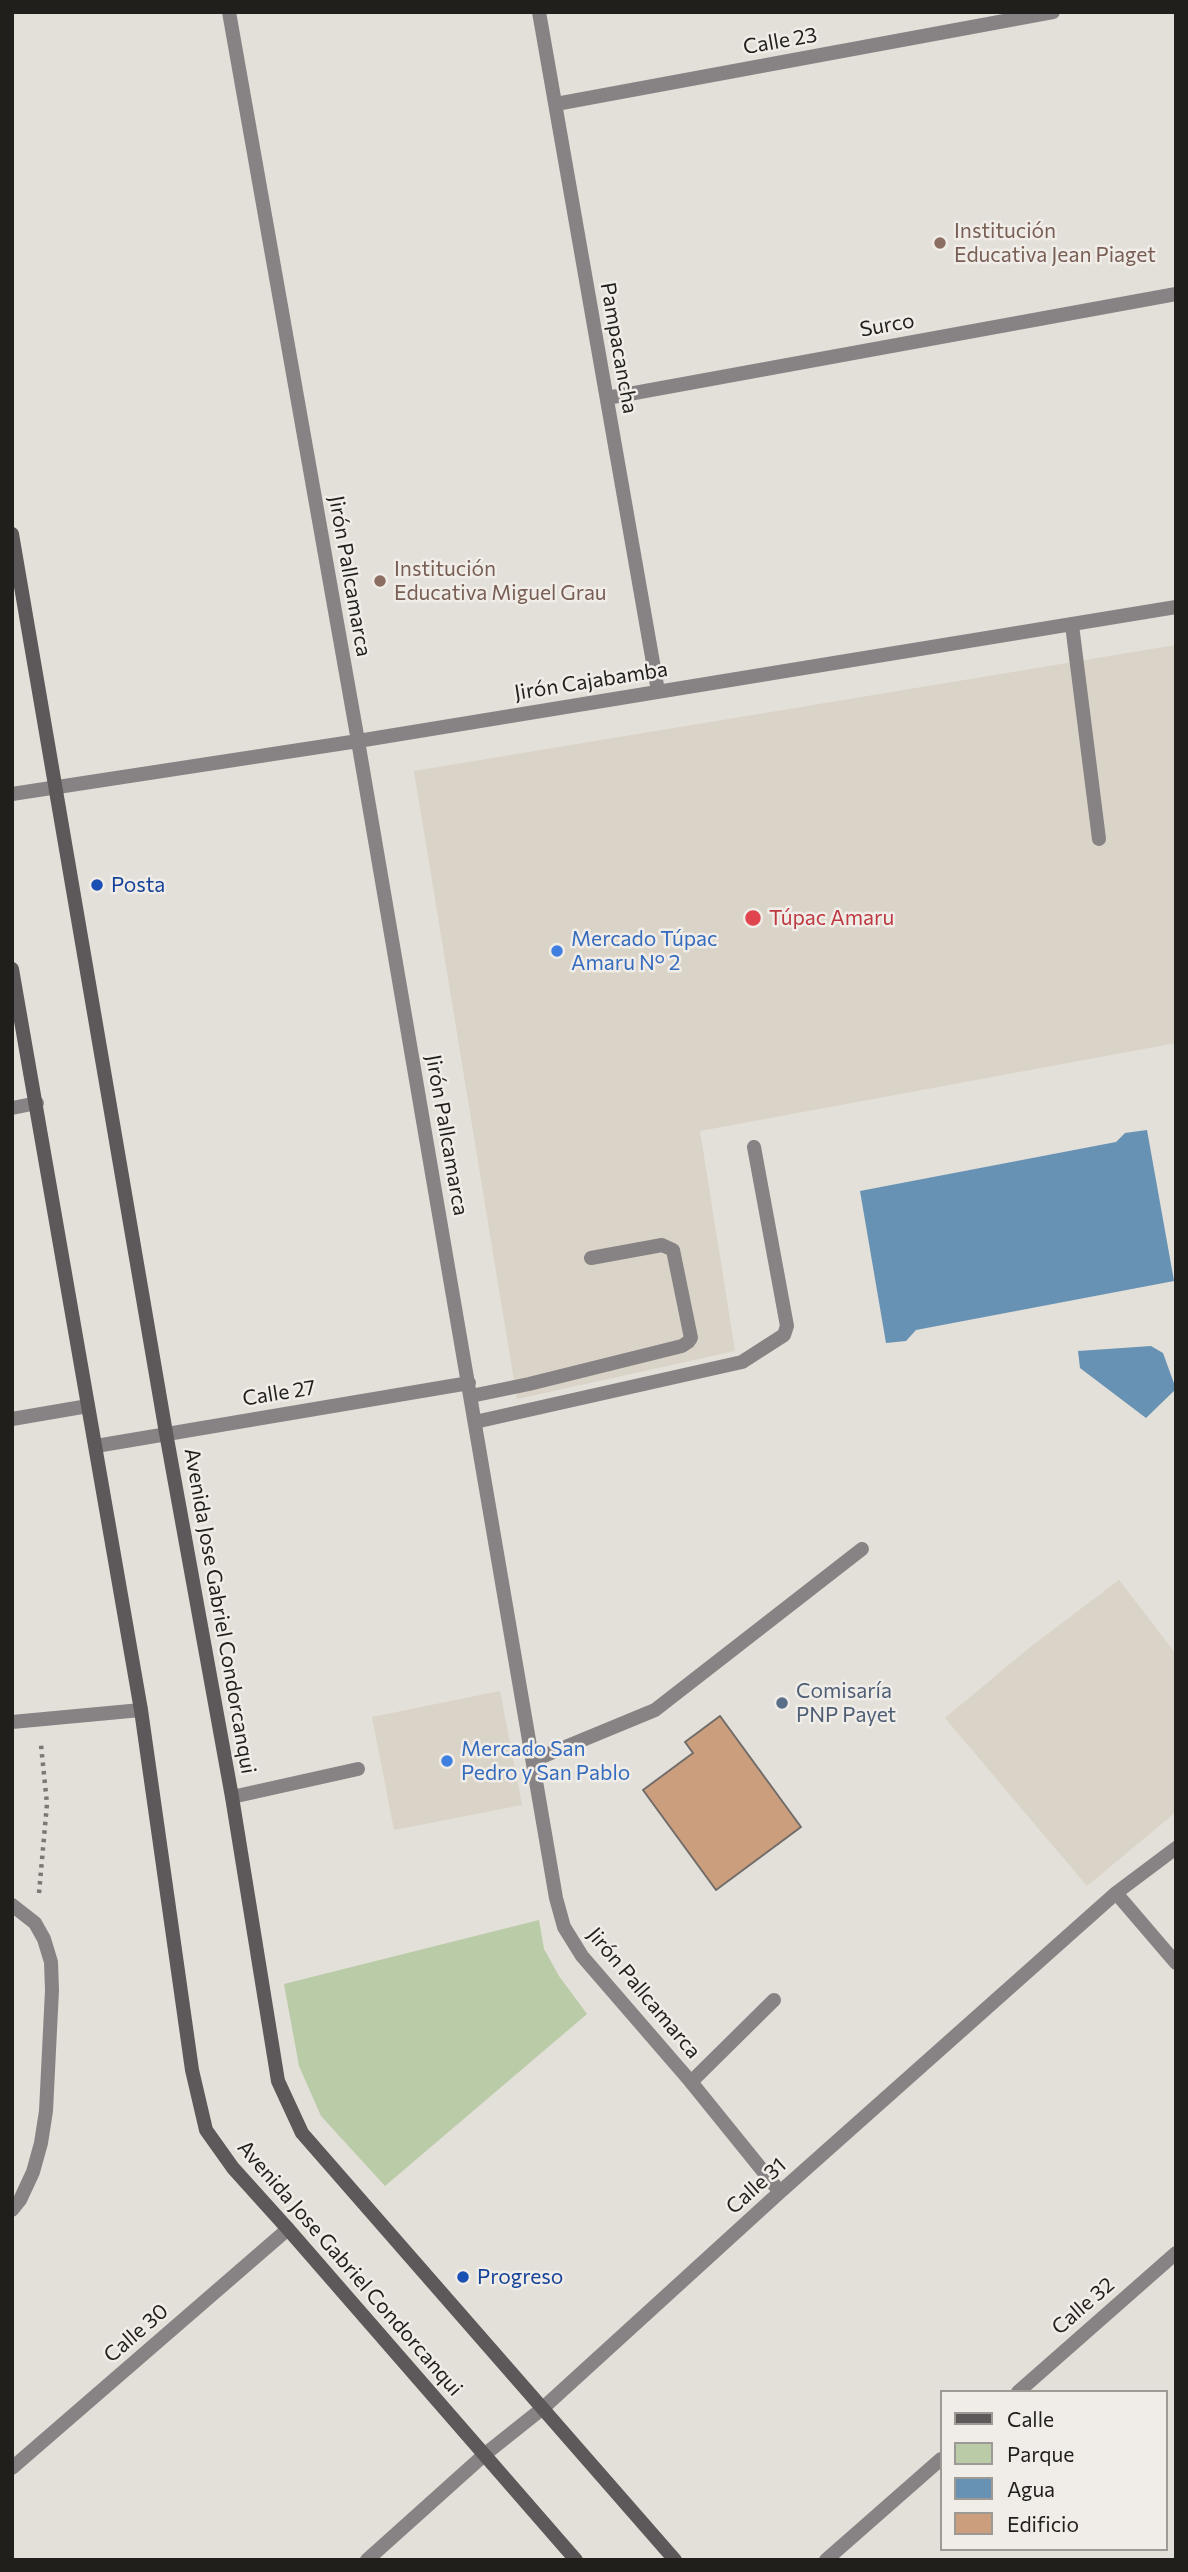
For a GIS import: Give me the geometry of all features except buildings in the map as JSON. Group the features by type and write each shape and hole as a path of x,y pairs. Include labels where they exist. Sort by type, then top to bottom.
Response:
{"main road":[{"name":"Avenida Jose Gabriel Condorcanqui","path":"12,534 166,1433 232,1797 278,2081 302,2133 675,2560"},
{"name":"Avenida Jose Gabriel Condorcanqui","path":"12,969 141,1710 192,2070 206,2130 233,2168 576,2560"}],"street":[{"name":"Jirón Pallcamarca","path":"229,12 358,741 556,1898 564,1927 582,1956 691,2082 780,2192"},
{"name":"Pampacancha","path":"539,12 658,691"},
{"name":"Calle 23","path":"556,104 1053,12"},
{"name":"Surco","path":"607,398 1176,295"},
{"name":"Jirón Cajabamba","path":"12,794 358,741 1176,607"},
{"path":"1072,625 1099,839"},
{"path":"12,1108 37,1103"},
{"path":"475,1422 742,1362 784,1335 787,1326 754,1147"},
{"name":"Calle 27","path":"96,1446 166,1433 542,1381 682,1346 688,1342 691,1338 673,1251 662,1245 591,1258"},
{"path":"12,1419 88,1406"},
{"path":"534,1760 655,1710 862,1549"},
{"path":"12,1722 141,1710"},
{"path":"232,1797 358,1769"},
{"name":"Calle 31","path":"367,2560 484,2455 543,2408 780,2192 1116,1893 1176,1848"},
{"path":"1116,1893 1176,1963"},
{"path":"12,1905 35,1923 44,1939 51,1962 52,1990 46,2111 33,2172 20,2200 12,2210"},
{"path":"691,2082 774,2000"},
{"name":"Calle 30","path":"12,2468 288,2229"},
{"name":"Calle 32","path":"1020,2390 1176,2253"},
{"path":"826,2560 940,2460"}],"path":[{"path":"35,1923 44,1855 47,1804 38,1720"}],"shaded area":[{"path":"1176,645 1176,1043 700,1131 735,1351 517,1399 414,771"},
{"path":"1119,1580 1176,1654 1176,1812 1087,1886 945,1718 1029,1648"},
{"name":"Mercado San Pedro y San Pablo","path":"500,1691 522,1805 394,1830 372,1717"}],"green space":[{"path":"539,1920 544,1949 559,1976 587,2014 385,2186 321,2116 299,2066 284,1984"}],"water":[{"path":"1147,1130 1174,1281 916,1330 906,1341 886,1343 860,1191 1116,1142 1125,1133"},
{"path":"1151,1346 1163,1353 1176,1389 1146,1418 1080,1368 1078,1351"}],"place":[{"name":"Institución Educativa Jean Piaget","path":"940,243"},
{"name":"Institución Educativa Miguel Grau","path":"380,581"},
{"name":"Posta","path":"97,885"},
{"name":"Túpac Amaru","path":"753,918"},
{"name":"Mercado Túpac Amaru N° 2","path":"557,951"},
{"name":"Comisaría PNP Payet","path":"782,1703"},
{"name":"Mercado San Pedro y San Pablo","path":"447,1761"},
{"name":"Progreso","path":"463,2277"}]}
